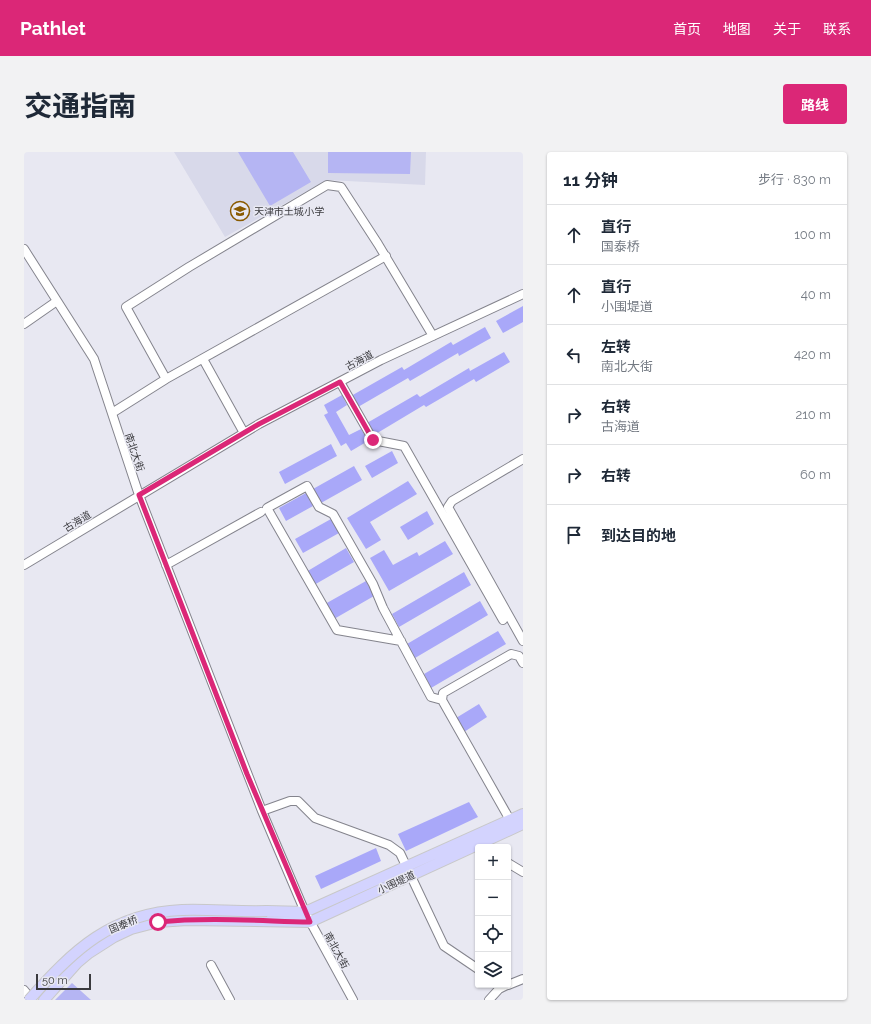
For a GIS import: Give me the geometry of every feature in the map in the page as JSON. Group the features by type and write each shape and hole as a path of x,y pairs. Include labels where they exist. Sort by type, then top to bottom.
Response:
{"main road":[{"name":"小围堤道","path":"479,843 510,820 523,814"},
{"name":"小围堤道","path":"266,916 305,912 523,824"},
{"name":"小围堤道","path":"266,916 310,922 408,871"},
{"name":"国泰桥","path":"31,1000 63,963 86,944 128,920 147,915 179,910 266,916"},
{"name":"国泰桥","path":"44,1000 77,963 89,953 114,937 131,929 158,922 266,916"}],"street":[{"path":"166,379 126,307 327,185 341,187 386,256 433,336"},
{"name":"南北大街","path":"24,249 94,359 139,495 262,811 305,912 353,1000"},
{"path":"112,412 166,379 386,256"},
{"name":"古海道","path":"24,565 244,433 382,360 523,294"},
{"path":"24,324 57,301"},
{"path":"203,359 244,433"},
{"path":"340,382 373,440 404,446 503,620"},
{"path":"523,459 452,501 448,507 523,641"},
{"path":"401,641 338,630 267,508 307,486 319,506 333,514 373,584 383,608 401,641 431,697 442,700"},
{"path":"166,565 261,512"},
{"path":"510,820 442,700 443,693 511,654 519,656 523,663"},
{"path":"262,811 290,801 298,801 315,818 389,845 400,853 444,946 475,967"},
{"path":"511,865 523,872"},
{"path":"210,965 230,1000"},
{"path":"511,984 523,978"},
{"path":"489,1000 501,988"},
{"path":"24,990 31,1000"}],"shaded area":[{"name":"天津市土城小学","path":"174,152 426,152 425,185 327,180 225,237"},
{"path":"238,152 293,152 311,182 270,206"},
{"path":"328,152 411,152 410,174 328,173"},
{"path":"72,983 91,1000 55,1000"}],"building":[{"path":"523,306 523,322 503,333 496,321"},
{"path":"485,327 491,338 459,356 458,353 410,381 408,378 358,407 351,396 402,367 404,370 451,342 453,345"},
{"path":"504,352 510,362 476,382 474,379 426,407 424,405 374,435 367,423 417,394 420,397 469,368 470,371"},
{"path":"342,395 347,405 336,412 349,435 361,429 368,441 351,451 346,443 341,446 324,415 328,413 324,405"},
{"path":"331,444 337,456 285,484 279,472"},
{"path":"392,451 398,463 372,478 365,466"},
{"path":"354,466 362,480 321,503 313,489"},
{"path":"408,481 417,494 370,522 381,540 366,549 347,518"},
{"path":"306,493 313,506 286,521 279,508"},
{"path":"427,511 434,524 408,540 400,527"},
{"path":"331,519 339,533 303,553 295,539"},
{"path":"445,541 453,554 389,591 370,558 384,550 393,565 417,552 419,556"},
{"path":"346,548 354,562 314,585 306,572"},
{"path":"464,572 471,585 399,627 392,614"},
{"path":"366,581 374,596 334,619 325,604"},
{"path":"480,601 488,615 415,658 407,644"},
{"path":"498,631 506,644 431,688 424,674"},
{"path":"479,704 487,717 464,732 456,718"},
{"path":"469,802 478,817 406,851 398,834"},
{"path":"376,848 381,861 321,889 315,876"}],"place":[{"name":"天津市土城小学","path":"240,211"}],"route":[{"path":"158,922 220,919 310,922 247,774 139,495 259,424 340,382 373,440"}]}
